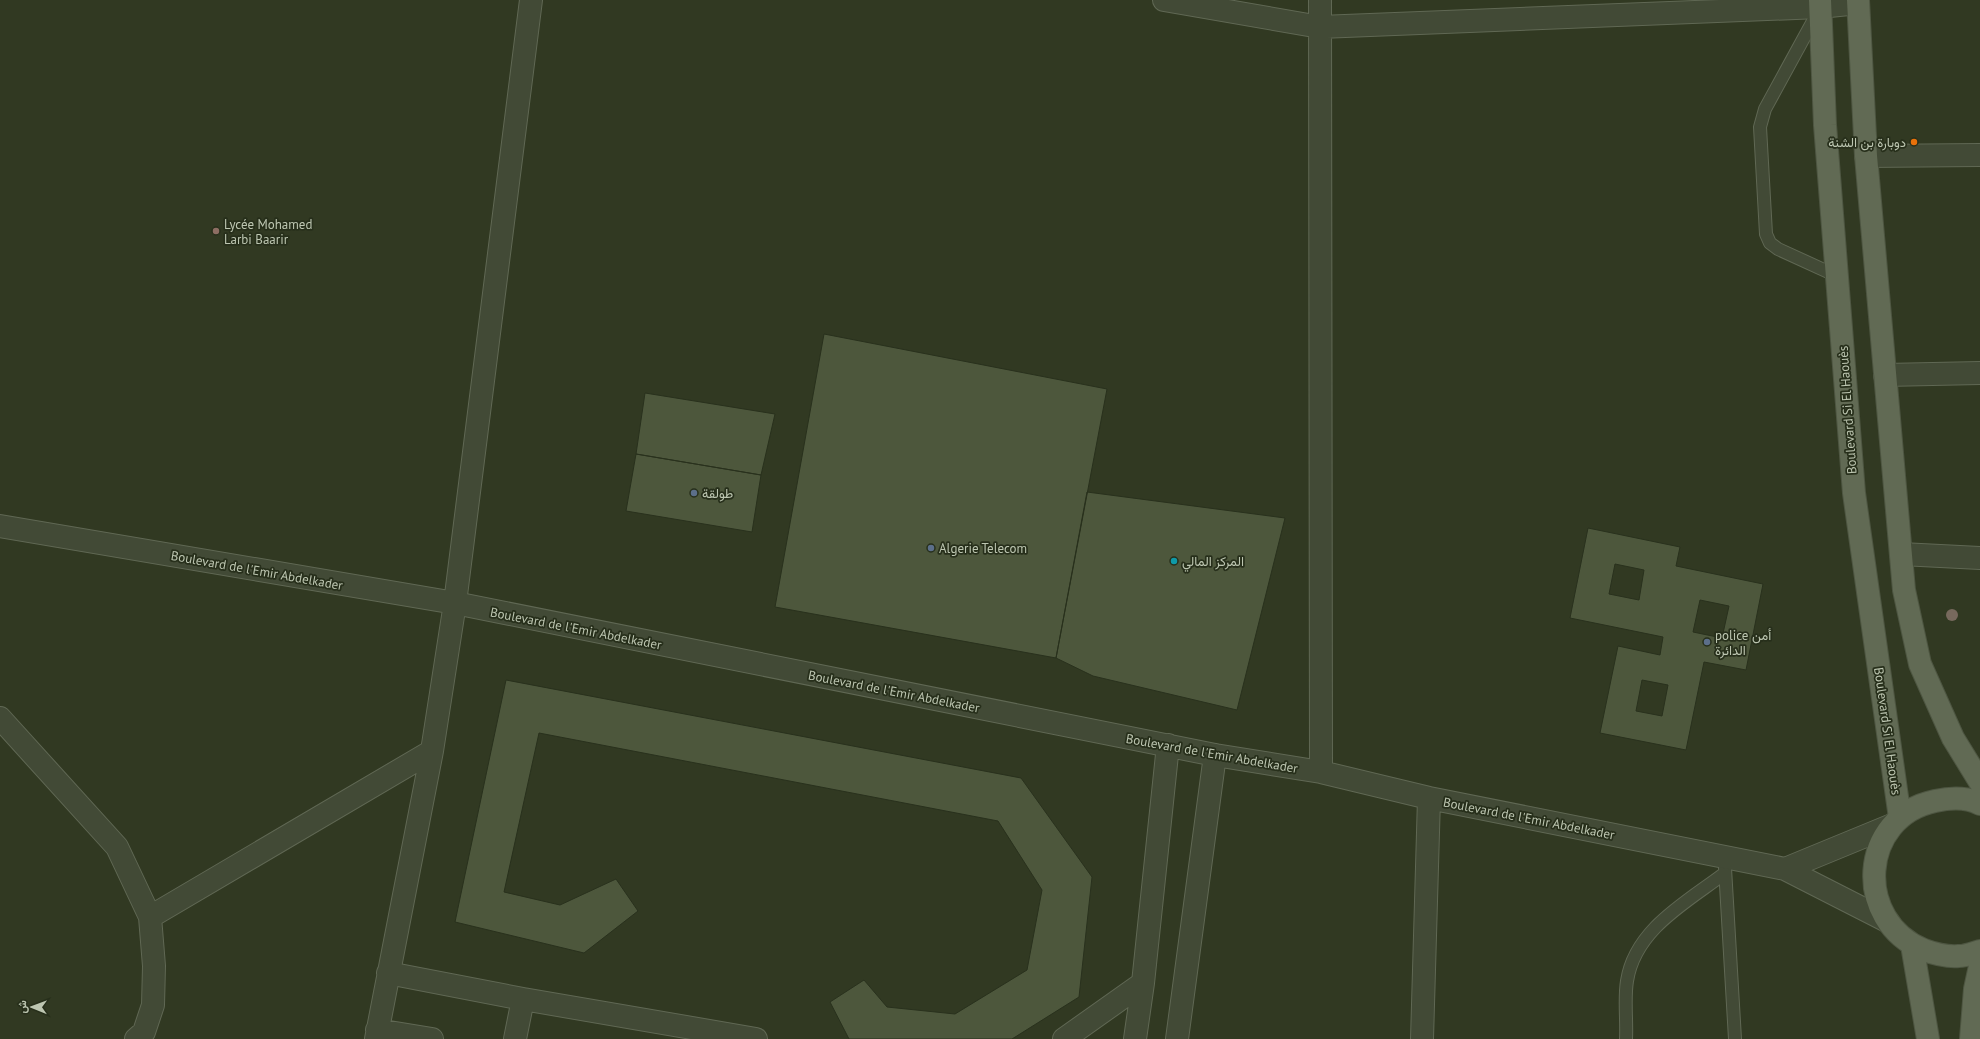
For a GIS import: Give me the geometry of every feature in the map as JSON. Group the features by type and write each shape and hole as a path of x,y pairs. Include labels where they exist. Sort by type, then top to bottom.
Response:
{"main road":[{"path":"1858,2 1866,156 1904,590 1920,664 1953,738 1980,782"},
{"name":"Boulevard Si El Haouès","path":"1820,3 1825,125 1854,493 1896,822"},
{"path":"1980,804 1949,798 1923,803 1896,822 1879,847 1873,872 1876,898 1887,921 1898,935 1912,945 1935,954 1960,956 1980,951"},
{"path":"1912,945 1928,1039"},
{"path":"1971,1039 1975,989 1980,966"}],"street":[{"path":"432,1039 377,1034 432,751 455,603 531,0"},
{"path":"1164,0 1320,27 1858,2"},
{"path":"1320,0 1321,772"},
{"path":"1866,156 1980,155"},
{"path":"1885,376 1980,373"},
{"name":"Boulevard de l'Emir Abdelkader","path":"0,531 455,603 1215,755 1321,772 1725,865 1785,869 1887,921"},
{"path":"1901,554 1980,558"},
{"path":"0,718 117,848 150,917 154,966 153,1005 144,1032 136,1039"},
{"path":"1135,1039 1143,983 1168,745"},
{"path":"150,917 432,751"},
{"path":"1177,1039 1215,755"},
{"path":"1422,1039 1429,798"},
{"path":"1785,869 1896,822"},
{"path":"388,973 703,1035 756,1039"},
{"path":"1064,1039 1143,983"},
{"path":"515,1039 523,999"}],"lane":[{"path":"1820,3 1765,109 1762,118 1760,127 1766,234 1770,243 1778,249 1837,276"},
{"path":"1626,1039 1627,981 1634,953 1658,923 1725,865"},
{"path":"1725,865 1735,1039"}],"building":[{"name":"Algerie Telecom","path":"824,334 1107,389 1056,658 775,607"},
{"path":"645,393 775,414 761,475 636,454"},
{"name":"طولقة","path":"636,454 761,475 752,532 626,511"},
{"name":"المركز المالي","path":"1087,492 1285,518 1237,710 1093,676 1056,658"},
{"name":"police أمن الدائرة","path":"1588,528 1680,547 1676,566 1763,584 1746,670 1704,662 1686,750 1600,733 1618,646 1660,655 1663,637 1570,618","holes":["1615,564 1644,570 1639,600 1609,594","1700,600 1729,606 1722,638 1693,632","1642,680 1668,685 1662,716 1636,711"]},
{"path":"506,680 1021,778 1092,877 1079,997 1012,1039 849,1039 830,1002 864,980 887,1007 955,1014 1027,970 1042,890 998,821 539,733 504,892 560,905 616,879 638,911 584,953 455,922"}],"place":[{"name":"دوبارة بن الشنة","path":"1914,142"},
{"name":"Lycée Mohamed Larbi Baarir","path":"216,231"},
{"name":"طولقة","path":"694,493"},
{"name":"Algerie Telecom","path":"931,548"},
{"name":"المركز المالي","path":"1174,561"},
{"name":"police أمن الدائرة","path":"1707,642"}]}
